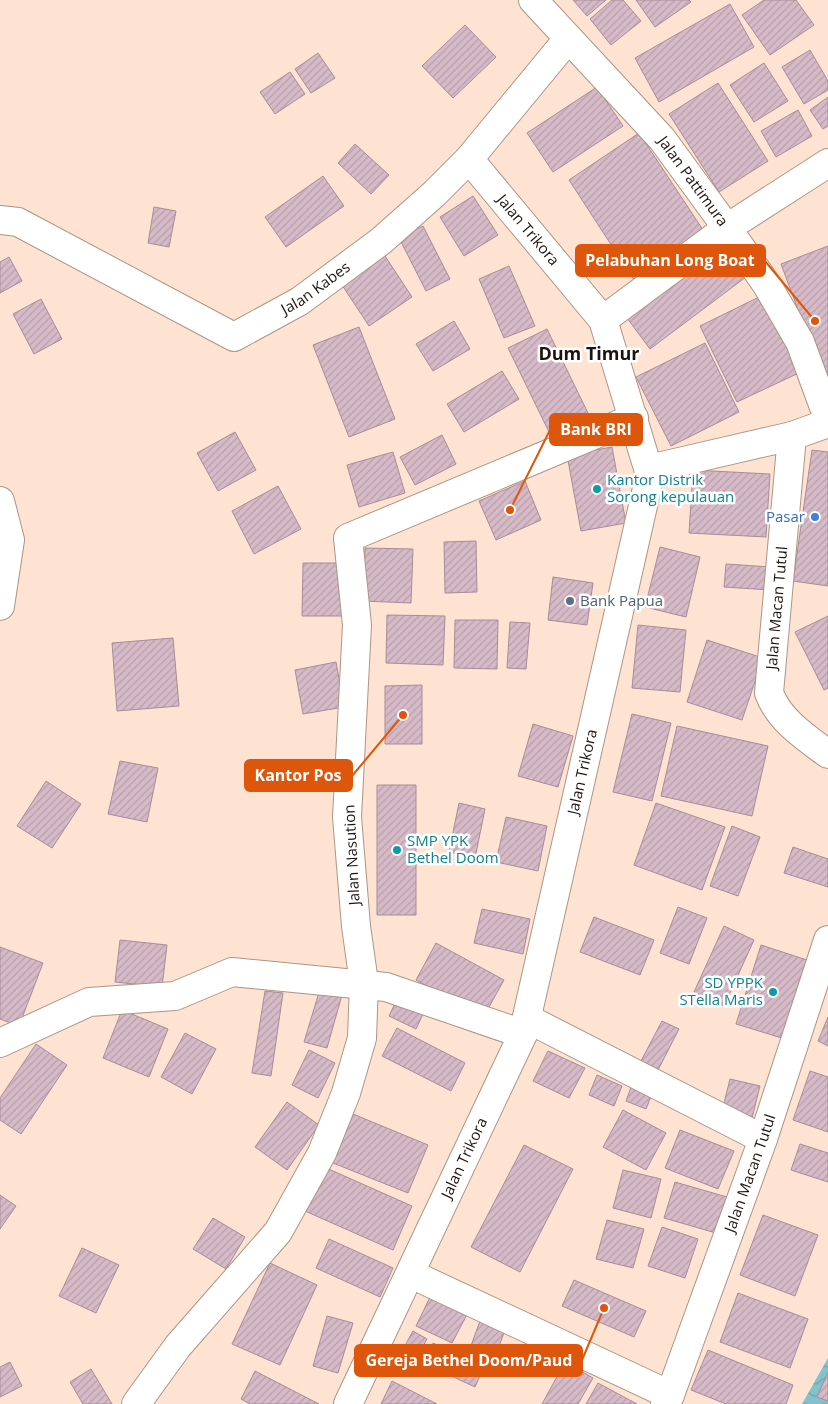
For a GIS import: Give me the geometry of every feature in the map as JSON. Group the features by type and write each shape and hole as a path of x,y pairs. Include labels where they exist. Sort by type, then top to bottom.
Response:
{"street":[{"name":"Jalan Pattimura","path":"533,0 662,139 727,228 767,285 800,342 828,418"},
{"name":"Jalan Kabes","path":"0,220 18,222 234,337 300,301 381,241 469,160 568,39"},
{"name":"Jalan Trikora","path":"348,1404 526,1027 650,474 603,320 469,160"},
{"path":"603,320 727,228 828,163"},
{"name":"Jalan Nasution","path":"364,983 356,926 347,817 357,625 348,538 634,418"},
{"path":"649,469 792,436 828,423"},
{"name":"Jalan Macan Tutul","path":"792,436 769,693 774,707 785,719 828,754"},
{"path":"0,501 10,540 0,606"},
{"name":"Jalan Macan Tutul","path":"667,1399 762,1139 828,940"},
{"path":"0,1043 89,1002 175,996 232,972 364,983 398,990 526,1027 762,1139"},
{"path":"136,1404 178,1346 278,1232 322,1154 346,1094 362,1038 364,983"},
{"path":"411,1274 667,1399"}],"water":[{"path":"828,1358 828,1404 802,1404"}],"building":[{"path":"573,0 606,0 587,16"},
{"path":"612,0 623,0 641,21 611,45 590,19"},
{"path":"636,0 689,0 691,2 655,27"},
{"path":"764,0 796,0 814,25 770,55 742,15"},
{"path":"730,4 754,47 659,102 635,58"},
{"path":"465,25 496,57 453,98 422,66"},
{"path":"810,50 828,81 828,90 804,104 782,67"},
{"path":"318,53 335,78 311,93 295,69"},
{"path":"764,63 788,101 754,122 730,85"},
{"path":"290,72 305,94 275,114 260,92"},
{"path":"718,83 768,161 719,192 669,114"},
{"path":"597,87 623,126 553,172 527,133"},
{"path":"828,97 828,126 823,129 810,110"},
{"path":"798,110 812,136 776,157 761,131"},
{"path":"639,133 707,236 636,283 569,180"},
{"path":"355,144 389,175 371,194 338,163"},
{"path":"323,176 344,206 286,247 265,217"},
{"path":"473,196 498,235 464,256 440,217"},
{"path":"154,207 176,211 169,247 148,243"},
{"path":"423,226 450,279 426,291 399,238"},
{"path":"720,242 746,277 650,349 624,314"},
{"path":"828,246 828,378 824,380 781,264"},
{"path":"385,256 412,297 369,326 342,285"},
{"path":"9,257 22,281 0,293 0,262"},
{"path":"509,266 535,326 504,338 479,279"},
{"path":"765,294 803,371 737,402 700,326"},
{"path":"41,299 62,339 34,354 13,314"},
{"path":"454,321 470,349 433,371 416,344"},
{"path":"359,327 395,419 349,437 313,345"},
{"path":"547,329 588,413 549,432 508,348"},
{"path":"705,343 739,412 671,446 636,377"},
{"path":"502,371 519,399 464,432 447,404"},
{"path":"235,432 256,470 218,491 197,453"},
{"path":"442,435 456,464 415,485 400,457"},
{"name":"Kantor Distrik Sorong kepulauan","path":"612,447 626,523 581,531 567,455"},
{"name":"Pasar","path":"812,450 828,452 828,586 793,581"},
{"path":"393,452 405,493 359,507 347,465"},
{"path":"693,470 770,474 766,537 689,533"},
{"path":"525,481 541,520 496,540 479,501"},
{"path":"278,486 301,529 254,554 232,511"},
{"path":"476,541 477,592 445,593 444,542"},
{"path":"660,547 700,557 686,617 645,607"},
{"path":"365,548 413,549 411,603 363,601"},
{"path":"303,563 345,563 345,616 302,616"},
{"path":"726,564 771,567 769,590 724,587"},
{"name":"Bank Papua","path":"553,577 593,583 587,625 548,620"},
{"path":"387,615 445,616 443,665 386,663"},
{"path":"828,616 828,688 824,690 795,632"},
{"path":"455,620 498,620 497,669 454,668"},
{"path":"510,622 530,623 526,669 507,668"},
{"path":"638,625 686,630 680,692 632,688"},
{"path":"173,638 179,706 117,711 112,643"},
{"path":"707,640 763,658 742,720 687,702"},
{"path":"336,662 344,707 303,714 295,670"},
{"path":"422,685 422,744 385,744 385,686"},
{"path":"632,714 671,723 652,801 613,792"},
{"path":"533,724 573,736 558,787 518,776"},
{"path":"677,726 768,746 752,816 661,796"},
{"path":"120,761 158,768 147,822 108,814"},
{"path":"46,781 81,804 52,848 17,826"},
{"name":"SMP YPK Bethel Doom","path":"377,785 416,785 416,915 377,915"},
{"path":"459,803 485,809 475,858 449,852"},
{"path":"656,803 725,827 702,890 634,865"},
{"path":"506,817 547,826 538,871 496,862"},
{"path":"732,826 760,837 738,896 710,886"},
{"path":"793,847 828,859 828,887 784,873"},
{"path":"678,907 707,918 689,964 660,953"},
{"path":"482,909 530,919 523,954 474,943"},
{"path":"594,917 654,940 640,975 580,952"},
{"path":"724,926 754,940 724,1006 694,992"},
{"path":"120,940 167,945 162,987 115,982"},
{"path":"436,943 504,980 484,1016 416,980"},
{"name":"SD YPPK STella Maris","path":"761,945 810,961 785,1039 736,1024"},
{"path":"0,947 43,963 19,1026 0,1019"},
{"path":"320,989 342,995 327,1048 304,1042"},
{"path":"265,991 283,993 271,1076 252,1073"},
{"path":"397,999 424,1012 416,1029 389,1016"},
{"path":"122,1010 168,1029 149,1077 103,1058"},
{"path":"828,1017 828,1046 818,1041"},
{"path":"662,1021 679,1029 658,1070 641,1061"},
{"path":"397,1028 465,1063 451,1091 382,1056"},
{"path":"185,1033 216,1049 192,1094 161,1077"},
{"path":"36,1044 67,1065 21,1134 0,1120 0,1098"},
{"path":"309,1050 335,1063 318,1098 292,1085"},
{"path":"548,1051 585,1068 569,1098 533,1081"},
{"path":"810,1071 828,1077 828,1132 793,1120"},
{"path":"597,1075 622,1086 614,1106 589,1095"},
{"path":"730,1079 760,1086 752,1118 722,1111"},
{"path":"631,1087 652,1094 646,1109 626,1101"},
{"path":"287,1102 319,1125 287,1170 255,1147"},
{"path":"623,1110 666,1133 646,1170 603,1147"},
{"path":"353,1114 428,1145 408,1193 333,1163"},
{"path":"680,1130 734,1151 718,1189 665,1168"},
{"path":"800,1144 828,1153 828,1182 791,1170"},
{"path":"524,1145 573,1169 520,1272 471,1247"},
{"path":"324,1167 412,1206 393,1250 305,1211"},
{"path":"623,1170 661,1179 651,1218 613,1208"},
{"path":"675,1182 727,1197 716,1233 664,1218"},
{"path":"0,1195 16,1206 0,1229"},
{"path":"763,1215 818,1235 795,1296 740,1275"},
{"path":"213,1218 245,1237 226,1269 193,1249"},
{"path":"607,1220 644,1229 633,1268 596,1259"},
{"path":"662,1227 698,1239 685,1278 648,1266"},
{"path":"329,1239 393,1268 380,1297 316,1268"},
{"path":"82,1248 119,1265 96,1313 59,1296"},
{"path":"270,1263 317,1285 280,1365 232,1344"},
{"path":"574,1280 646,1311 634,1337 562,1306"},
{"path":"434,1289 471,1307 452,1343 416,1326"},
{"path":"738,1293 808,1319 790,1368 720,1342"},
{"path":"327,1316 353,1323 338,1373 313,1366"},
{"path":"480,1321 505,1330 494,1360 469,1351"},
{"path":"413,1331 427,1339 416,1359 402,1351"},
{"path":"433,1343 484,1367 475,1387 423,1363"},
{"path":"708,1350 793,1385 786,1404 726,1404 691,1390"},
{"path":"10,1362 22,1386 0,1397 0,1367"},
{"path":"565,1362 593,1378 578,1404 542,1404"},
{"path":"91,1369 112,1404 83,1404 70,1382"},
{"path":"255,1371 319,1404 250,1404 241,1399"},
{"path":"828,1372 828,1401 817,1397"},
{"path":"392,1381 437,1404 381,1404"},
{"path":"598,1383 637,1404 586,1404"}],"place":[{"name":"Pelabuhan Long Boat","path":"815,321"},
{"name":"Kantor Distrik Sorong kepulauan","path":"597,489"},
{"name":"Bank BRI","path":"510,510"},
{"name":"Pasar","path":"815,517"},
{"name":"Bank Papua","path":"570,601"},
{"name":"Kantor Pos","path":"403,715"},
{"name":"SMP YPK Bethel Doom","path":"397,850"},
{"name":"SD YPPK STella Maris","path":"773,992"},
{"name":"Gereja Bethel Doom/Paud","path":"604,1308"}],"district":[{"name":"Dum Timur","path":"589,354"}]}
